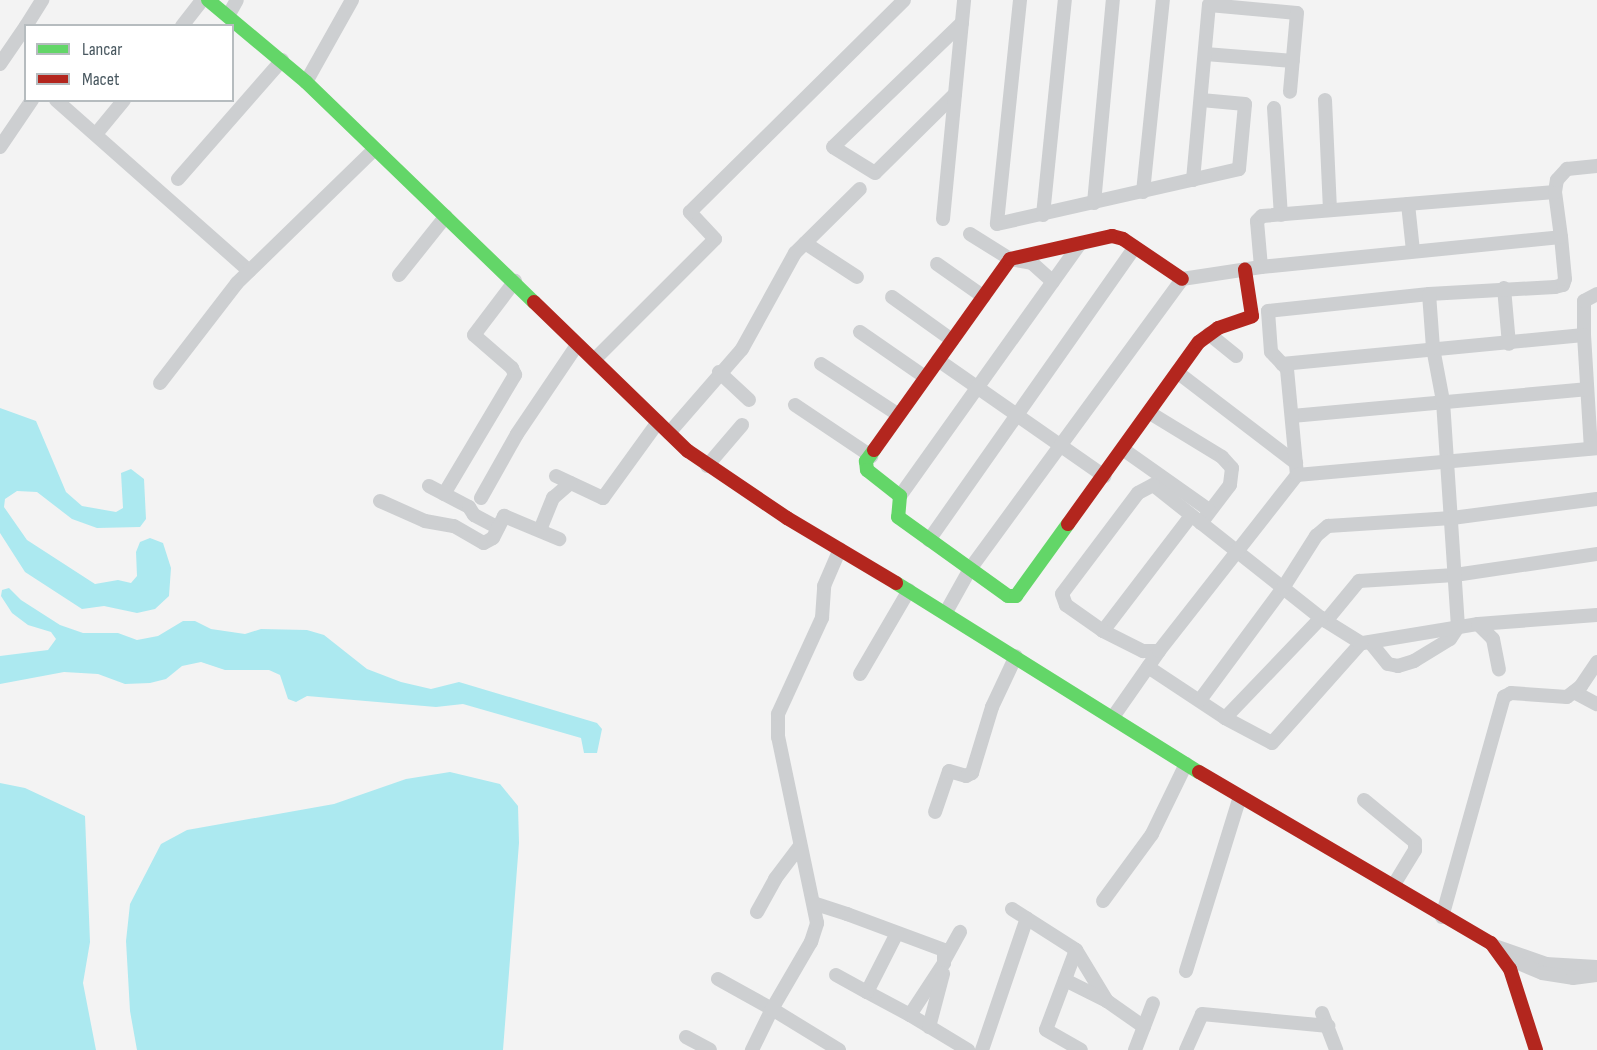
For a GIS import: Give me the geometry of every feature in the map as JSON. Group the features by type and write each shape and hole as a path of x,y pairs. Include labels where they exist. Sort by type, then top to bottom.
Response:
{"street":[{"path":"27,24 42,0"},
{"path":"184,24 202,0"},
{"path":"208,0 306,82 374,150 515,281 577,345 707,466 946,612 1186,764 1393,886 1519,966 1597,975"},
{"path":"228,16 237,0"},
{"path":"306,82 352,0"},
{"path":"594,360 716,239 690,212 904,0"},
{"path":"943,219 964,0"},
{"path":"1020,0 996,222 1003,225 1239,169 1245,104 1201,100"},
{"path":"1043,215 1065,0"},
{"path":"1094,203 1113,0"},
{"path":"1143,192 1162,0"},
{"path":"1193,180 1209,5 1297,13 1290,92"},
{"path":"955,94 875,173 833,147 962,22"},
{"path":"0,64 24,29"},
{"path":"1205,54 1293,62"},
{"path":"178,179 282,60"},
{"path":"1325,100 1330,210"},
{"path":"0,147 31,102"},
{"path":"58,102 249,271"},
{"path":"96,134 122,102"},
{"path":"1274,108 1281,214"},
{"path":"160,383 249,271 374,150"},
{"path":"1113,717 1159,651 1237,552 1297,469 1287,369 1271,352 1266,313 1271,309 1429,294 1563,285 1561,237 1555,192 1561,173 1568,169 1597,166"},
{"path":"669,433 755,330 783,274 805,243 860,189"},
{"path":"1261,267 1257,221 1262,216 1555,192"},
{"path":"1408,204 1413,251"},
{"path":"399,275 446,216"},
{"path":"970,234 1010,259 1027,260 1053,282"},
{"path":"900,495 867,470 871,456 897,414 1010,259 1112,236 1135,248 1182,279 1261,267 1561,237"},
{"path":"805,243 857,277"},
{"path":"1080,244 900,495 898,517 1008,596 1016,596 1124,450 1177,372 1209,334 1252,316 1245,270"},
{"path":"929,540 1135,248"},
{"path":"937,264 984,297"},
{"path":"946,612 970,569 1182,279"},
{"path":"444,494 515,375 512,368 474,335 515,281"},
{"path":"1504,288 1509,344"},
{"path":"1124,450 1201,516 1237,552 1324,619 1365,642 1388,664 1398,666 1413,661 1450,639 1458,627 1443,400 1433,348 1429,294"},
{"path":"1177,372 1297,469 1594,448 1584,335 1584,301 1597,294"},
{"path":"892,297 952,340"},
{"path":"860,332 925,377"},
{"path":"1209,334 1236,356"},
{"path":"1282,364 1584,335"},
{"path":"481,498 517,434 577,345"},
{"path":"938,360 977,390 1104,476"},
{"path":"821,364 897,414"},
{"path":"719,372 749,400"},
{"path":"1292,416 1443,400 1590,395"},
{"path":"795,405 871,456"},
{"path":"1103,631 1230,485 1233,468 1222,458 1150,413"},
{"path":"556,476 603,498 658,422"},
{"path":"707,466 742,425"},
{"path":"540,530 554,498 570,483"},
{"path":"1159,651 1143,651 1103,631 1066,605 1062,594 1132,502 1153,485 1201,516"},
{"path":"429,486 498,528"},
{"path":"1200,700 1283,588 1316,536 1328,526 1452,518 1597,499"},
{"path":"380,501 425,521 454,526 484,543 489,542 508,516 559,539"},
{"path":"752,1050 772,1009 811,942 818,922 816,904 800,846 778,737 778,714 822,618 822,592 840,549"},
{"path":"1225,718 1359,581 1455,575 1597,554"},
{"path":"860,674 909,591"},
{"path":"1148,667 1225,718 1268,742 1275,742 1365,642 1478,624 1597,615"},
{"path":"1478,624 1493,639 1499,669"},
{"path":"935,812 949,771 966,776 972,773 992,707 1016,656"},
{"path":"1442,917 1504,697 1511,693 1563,698 1574,692 1597,662"},
{"path":"1574,692 1597,704"},
{"path":"1103,901 1152,834 1186,764"},
{"path":"1186,970 1240,797"},
{"path":"1364,800 1415,842 1415,850 1393,886"},
{"path":"757,912 775,879 800,846"},
{"path":"816,904 941,948 945,961 929,1027"},
{"path":"1012,909 1076,950 1107,1000"},
{"path":"982,1050 1027,918"},
{"path":"910,1016 945,961 960,932"},
{"path":"867,992 897,933"},
{"path":"1076,950 1046,1030 1081,1050"},
{"path":"1500,952 1536,1050"},
{"path":"1561,971 1597,967"},
{"path":"836,975 968,1050"},
{"path":"718,980 772,1009 839,1050"},
{"path":"1065,980 1107,1000 1144,1027"},
{"path":"1135,1050 1153,1003"},
{"path":"1322,1013 1336,1050"},
{"path":"1186,1050 1202,1014 1328,1026"},
{"path":"686,1037 710,1050"}],"water":[{"path":"0,408 36,421 66,492 82,506 116,512 123,508 121,473 131,469 144,479 146,519 140,527 97,528 72,519 37,492 17,491 5,499 4,507 27,540 95,584 118,580 131,583 137,576 136,552 140,542 150,538 163,543 171,568 169,596 155,609 137,613 104,606 82,609 25,572 0,533"},
{"path":"9,588 21,600 60,625 83,633 118,633 137,640 158,636 183,621 195,621 211,629 245,634 261,629 307,630 324,635 367,669 401,682 431,689 459,682 597,723 602,729 597,753 584,753 581,738 463,704 436,707 307,696 296,702 288,699 280,675 269,670 225,670 201,662 182,666 166,679 150,683 125,684 98,674 64,672 0,684 0,656 48,650 56,639 51,632 28,625 12,613 1,596 2,590"},
{"path":"450,772 500,784 518,806 519,843 503,1050 137,1050 130,1011 126,941 130,904 161,844 187,830 334,804 406,779"},
{"path":"0,783 25,788 85,816 90,942 83,983 96,1050 0,1050"}],"traffic: fast":[{"path":"208,0 306,82 534,302"},
{"path":"874,450 866,461 867,470 900,496 898,517 1008,596 1016,596 1068,524"},
{"path":"896,583 1199,772"}],"traffic: jam":[{"path":"874,450 1010,259 1112,236 1123,239 1182,279"},
{"path":"1068,524 1199,342 1218,328 1252,316 1245,270"},
{"path":"534,302 688,451 787,518 896,583"},
{"path":"1199,772 1491,943 1510,969 1536,1050"}]}
